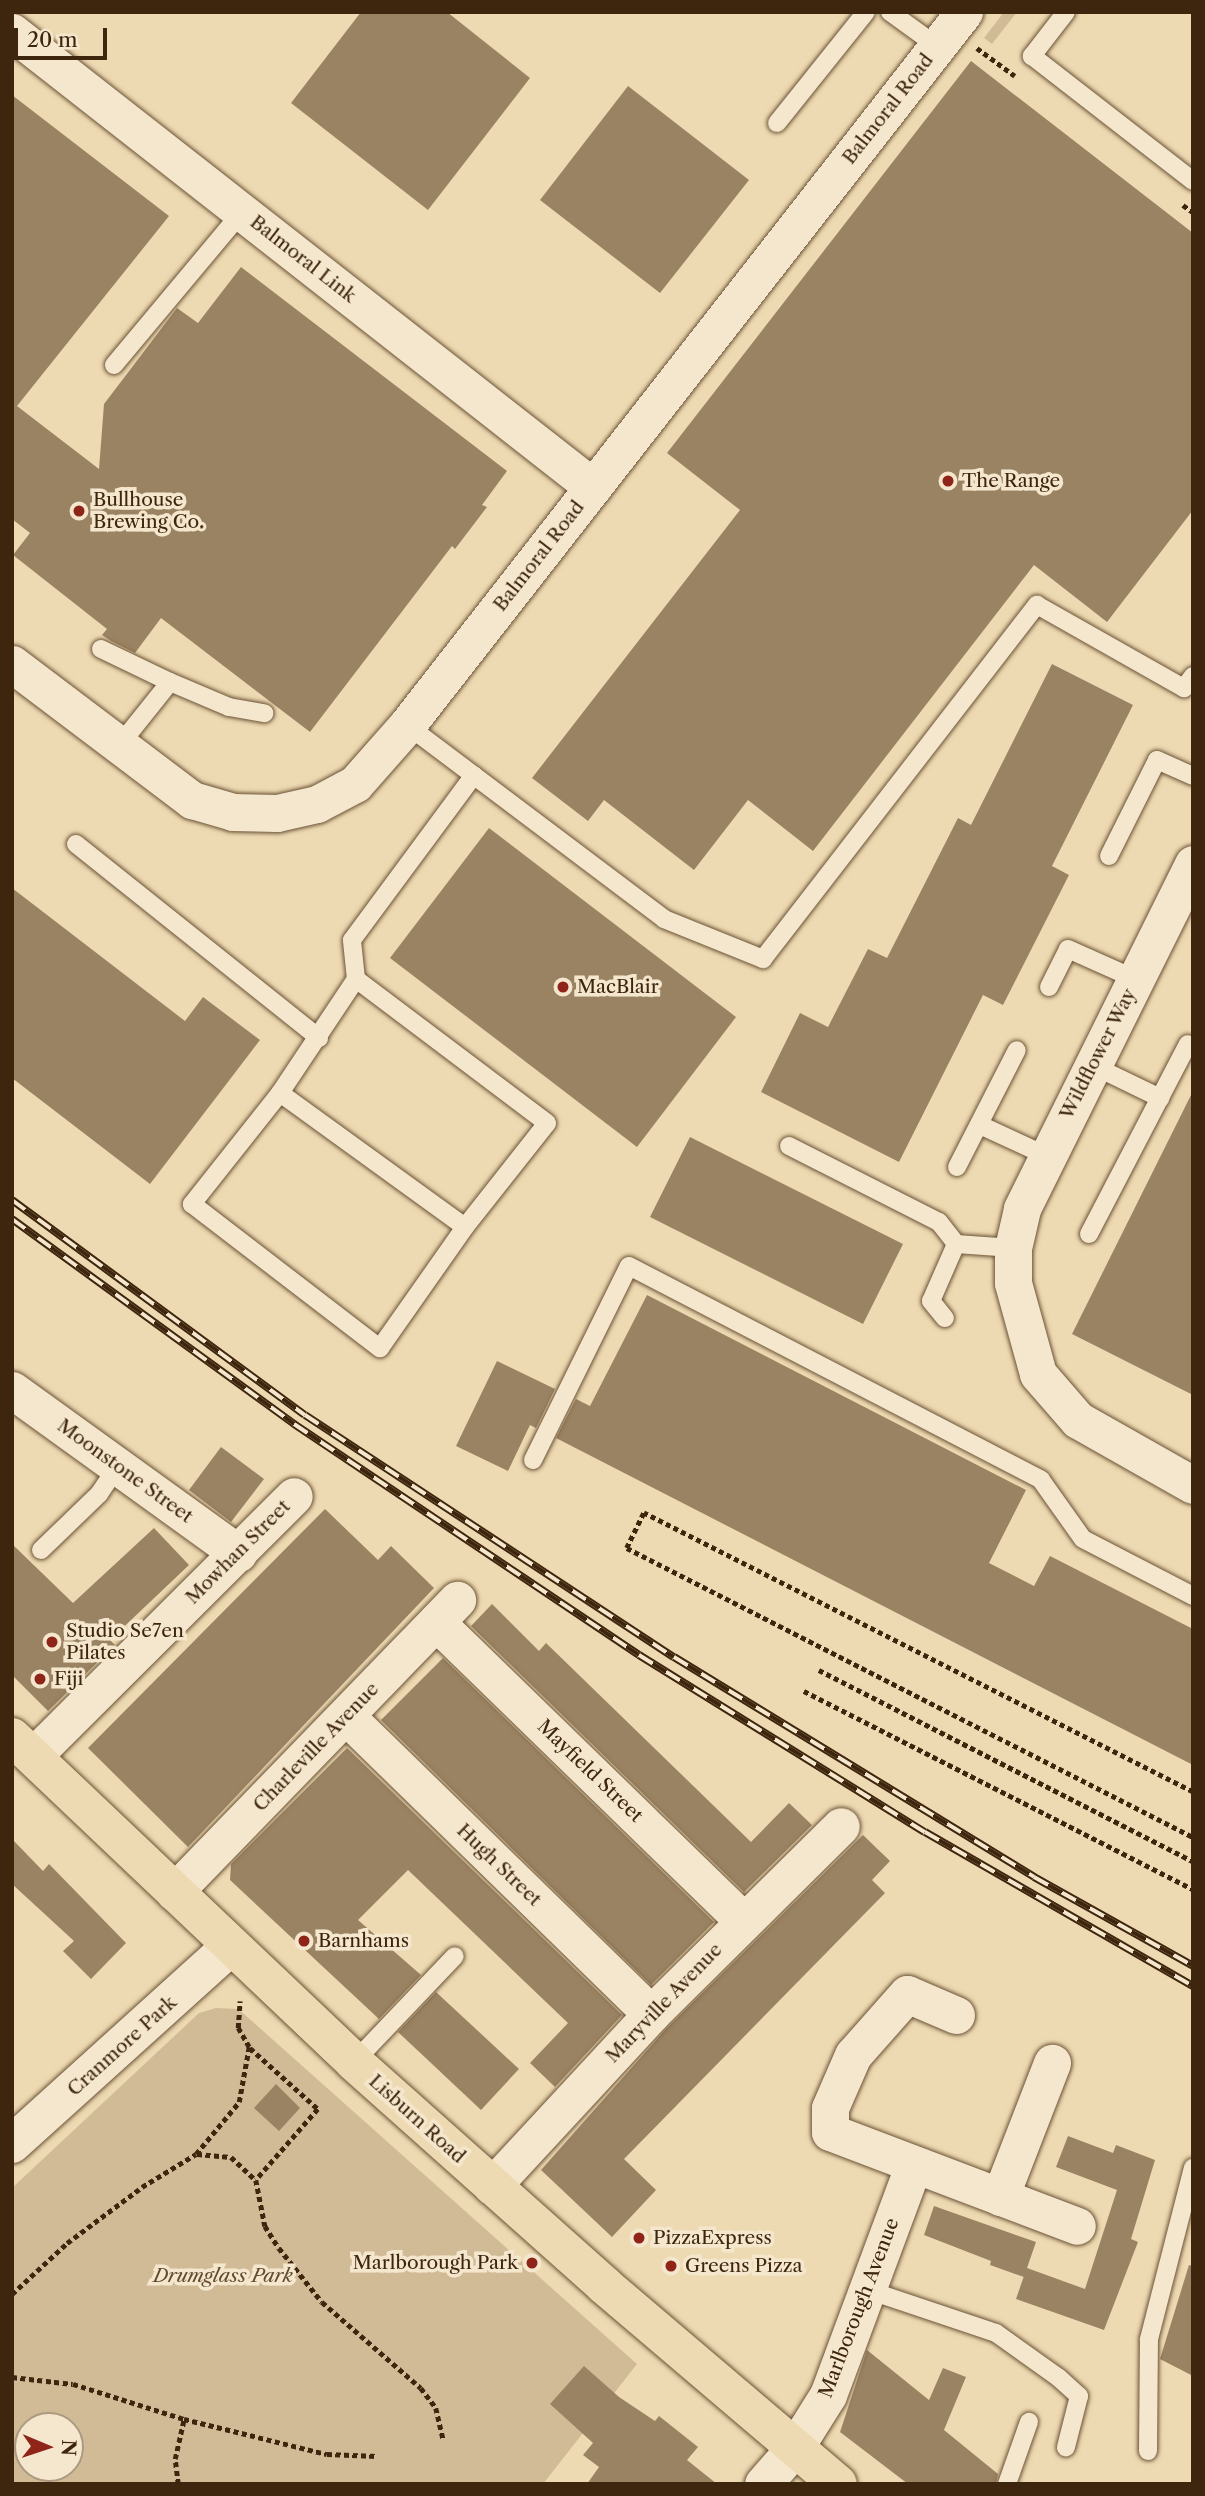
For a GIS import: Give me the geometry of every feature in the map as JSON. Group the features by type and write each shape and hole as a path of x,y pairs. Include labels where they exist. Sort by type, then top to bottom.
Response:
{"main road":[{"name":"Lisburn Road","path":"22,1747 354,2062 492,2186 838,2484"}],"street":[{"name":"Balmoral Road","path":"12,664 118,747 192,800 233,812 277,813 317,803 355,784 407,725 964,12"},
{"name":"Balmoral Link","path":"12,32 593,487"},
{"name":"Wildflower Way","path":"1188,884 1135,979 1023,1209 1013,1248 1013,1283 1038,1374 1078,1420 1133,1455 1193,1485"},
{"name":"Moonstone Street","path":"12,1390 238,1553"},
{"name":"Mowhan Street","path":"22,1747 238,1553 294,1496"},
{"name":"Charleville Avenue","path":"174,1892 447,1611"},
{"name":"Mayfield Street","path":"447,1611 744,1921"},
{"name":"Hugh Street","path":"346,1716 651,2014"},
{"name":"Maryville Avenue","path":"492,2186 651,2014 841,1826"},
{"name":"Cranmore Park","path":"12,2144 240,1956"},
{"path":"956,2015 907,1994 853,2056 830,2108 830,2132 1077,2226"},
{"path":"1000,2197 1052,2063"},
{"name":"Marlborough Avenue","path":"796,2446 828,2395 914,2164"},
{"path":"763,2484 796,2446"}],"lane":[{"path":"777,123 866,12"},
{"path":"890,12 937,46"},
{"path":"1066,12 1032,56 1193,181"},
{"path":"114,365 242,212"},
{"path":"407,725 664,919 763,959 1037,605 1184,688 1193,676"},
{"path":"101,649 229,707 264,713"},
{"path":"118,747 170,682"},
{"path":"1109,856 1157,760 1193,776"},
{"path":"356,979 547,1123 465,1227 380,1348 192,1204 280,1093 319,1038 356,979 352,940 474,775"},
{"path":"76,844 319,1038"},
{"path":"1049,987 1068,949 1135,979"},
{"path":"1089,1234 1188,1044"},
{"path":"957,1167 1017,1050"},
{"path":"1092,1065 1160,1098"},
{"path":"280,1093 465,1227"},
{"path":"980,1125 1047,1156"},
{"path":"789,1146 939,1222 956,1244 1013,1248"},
{"path":"945,1318 931,1301 956,1244"},
{"path":"533,1460 629,1266 1041,1480 1083,1539 1193,1596"},
{"path":"41,1550 100,1494 118,1466"},
{"path":"354,2062 454,1956"},
{"path":"1148,2451 1149,2339 1193,2168"},
{"path":"868,2290 996,2333 1059,2378 1079,2396 1066,2447"},
{"path":"1007,2484 1029,2421"}],"path":[{"path":"1193,1792 644,1513 627,1548 1193,1837"},
{"path":"819,1670 1193,1861"},
{"path":"804,1690 1193,1889"},
{"path":"240,1956 237,2028 249,2048 318,2109 256,2179"},
{"path":"12,2294 66,2243 142,2187 196,2154 239,2102 249,2048"},
{"path":"196,2154 231,2157 256,2179 265,2226 279,2248 322,2302 421,2388 436,2408 443,2438"},
{"path":"12,2377 73,2384 184,2419 327,2454 377,2456"},
{"path":"178,2484 175,2459 184,2419"}],"green space":[{"path":"1004,12 1017,12 992,44 984,38"},
{"name":"Drumglass Park","path":"216,2008 238,2009 637,2364 543,2484 12,2484 12,2188 199,2013"}],"building":[{"path":"361,12 447,12 530,78 428,210 291,103"},
{"name":"The Range","path":"971,61 1193,233 1193,510 1107,622 1034,565 813,851 748,800 694,870 604,800 588,821 532,778 740,510 667,453"},
{"path":"628,86 749,180 660,293 540,200"},
{"path":"12,95 169,216 17,406 99,469 104,404 177,308 198,323 241,267 507,471 482,505 487,507 455,549 452,546 310,732 161,618 135,653 111,641 102,635 107,629 13,555 30,533 12,519"},
{"path":"1052,664 1133,705 1052,866 1069,875 1003,1005 983,995 899,1162 761,1092 800,1013 828,1027 868,949 887,958 958,818 971,825"},
{"name":"MacBlair","path":"489,828 736,1017 637,1147 390,958"},
{"path":"12,888 185,1021 203,997 260,1040 150,1184 12,1078"},
{"path":"1193,1091 1193,1395 1072,1334"},
{"path":"690,1137 903,1244 863,1324 650,1217"},
{"path":"647,1295 1026,1490 989,1563 1034,1586 1050,1556 1193,1629 1193,1765 556,1438 576,1399 590,1406"},
{"path":"497,1361 555,1389 536,1428 530,1425 508,1471 456,1446"},
{"path":"221,1447 264,1479 231,1522 189,1490"},
{"path":"325,1509 378,1560 391,1546 434,1588 188,1847 88,1748"},
{"path":"154,1528 189,1565 110,1640 115,1645 48,1711 12,1675 12,1544 73,1603"},
{"path":"492,1604 539,1651 546,1643 751,1842 789,1803 812,1825 744,1892 471,1626"},
{"path":"443,1658 714,1922 651,1985 381,1720"},
{"path":"347,1748 622,2015 555,2087 530,2063 568,2023 408,1870 358,1920 421,1975 379,2019 230,1880 231,1864"},
{"path":"863,1835 890,1861 872,1880 885,1893 624,2159 656,2190 612,2237 541,2170 666,2029"},
{"path":"12,1839 43,1871 49,1864 126,1943 91,1979 63,1951 74,1941 12,1884"},
{"path":"436,1992 519,2069 481,2110 398,2032"},
{"path":"276,2084 300,2108 279,2131 254,2108"},
{"path":"1068,2136 1113,2153 1116,2145 1155,2160 1131,2239 1138,2242 1104,2330 1016,2299 1024,2277 990,2265 991,2261 924,2235 934,2206 1036,2242 1027,2268 1085,2289 1117,2190 1056,2167"},
{"path":"1189,2265 1193,2266 1193,2376 1160,2359"},
{"path":"867,2350 929,2400 943,2368 966,2377 944,2430 998,2474 996,2484 908,2484 840,2432"},
{"path":"584,2366 619,2397 655,2421 659,2416 698,2447 687,2460 717,2484 587,2484 599,2467 583,2455 593,2443 550,2404"}],"railway":[{"path":"12,1200 305,1415 674,1657 1034,1877 1193,1966"},
{"path":"12,1219 294,1424 639,1655 925,1832 1193,1986"}],"place":[{"name":"The Range","path":"948,481"},
{"name":"Bullhouse Brewing Co.","path":"79,511"},
{"name":"MacBlair","path":"563,987"},
{"name":"Studio Se7en Pilates","path":"52,1642"},
{"name":"Fiji","path":"40,1679"},
{"name":"Barnhams","path":"304,1941"},
{"name":"PizzaExpress","path":"639,2238"},
{"name":"Marlborough Park","path":"532,2263"},
{"name":"Greens Pizza","path":"671,2266"}]}
